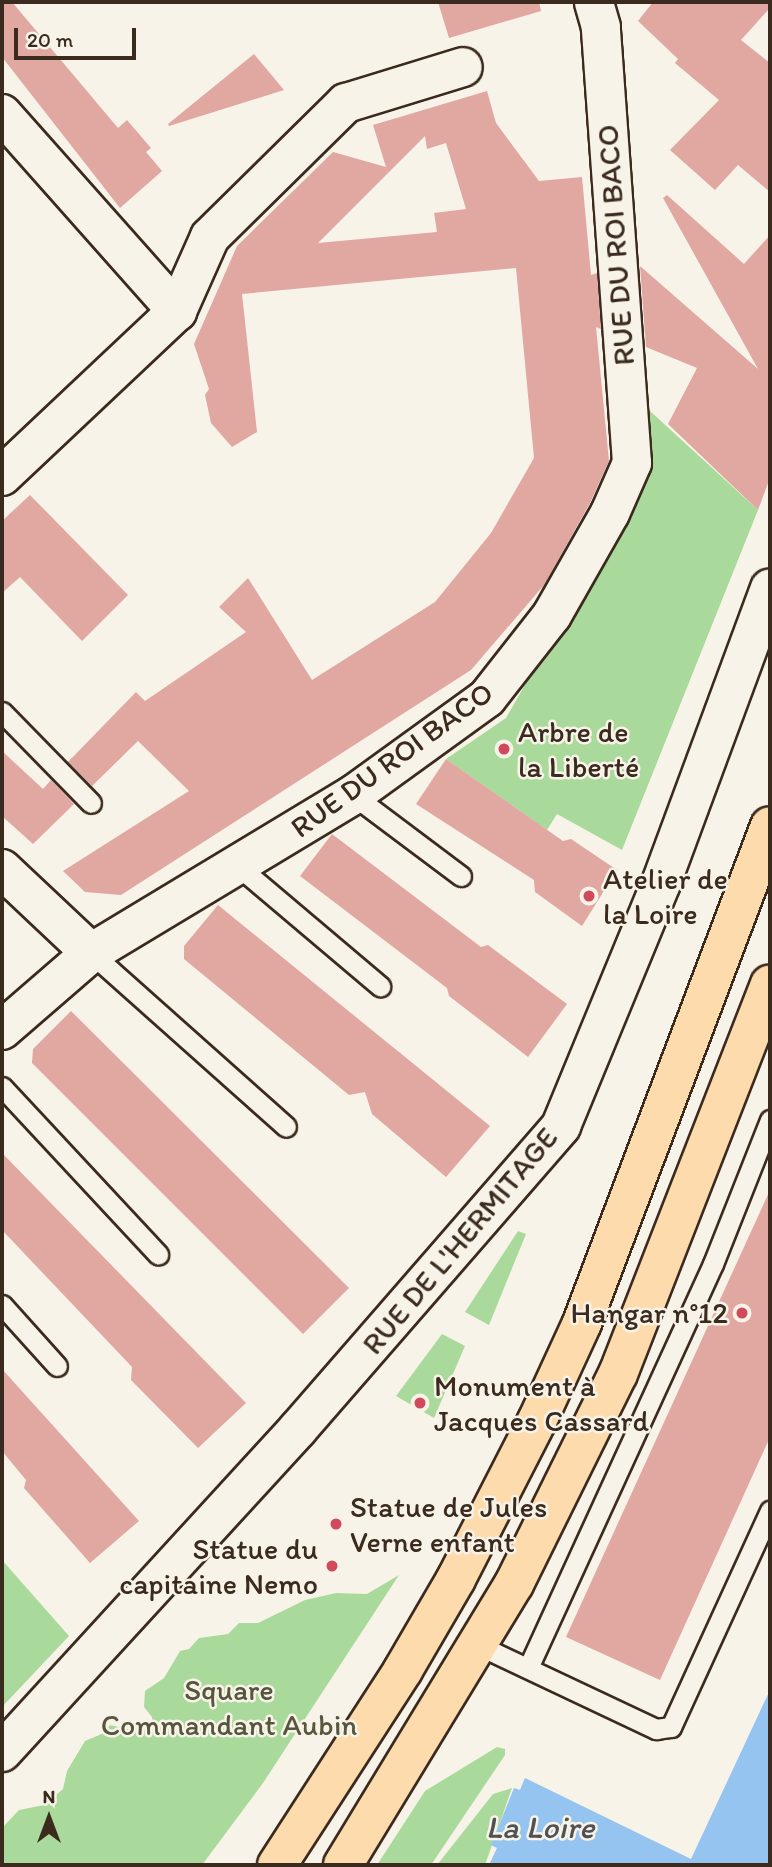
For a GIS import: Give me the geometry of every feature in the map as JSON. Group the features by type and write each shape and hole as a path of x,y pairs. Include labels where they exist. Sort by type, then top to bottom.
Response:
{"main road":[{"path":"277,1865 403,1670 505,1488 582,1323 770,826"},
{"path":"343,1865 448,1698 478,1645 618,1374 770,985"},
{"path":"403,1670 448,1698"}],"street":[{"name":"RUE DU ROI BACO","path":"2,1030 91,953 239,867 353,795 487,698 552,615 610,513 632,463 601,27 594,2"},
{"path":"2,476 177,310 210,237 346,103 463,67"},
{"path":"2,114 177,310"},
{"name":"RUE DE L'HERMITAGE","path":"2,1752 298,1429 561,1126 661,883 770,589"},
{"path":"2,869 91,953"}],"lane":[{"path":"2,712 91,803"},
{"path":"353,795 461,876"},
{"path":"239,867 380,986"},
{"path":"91,953 286,1127"},
{"path":"2,1087 158,1254"},
{"path":"528,1668 713,1264 770,1120"},
{"path":"2,1305 57,1366"},
{"path":"478,1645 656,1729 671,1727 770,1511"}],"green space":[{"path":"650,411 758,510 622,850 557,814 547,830 446,759 506,718 650,466"},
{"path":"518,1231 526,1234 489,1325 465,1312"},
{"path":"442,1334 465,1346 434,1418 396,1396"},
{"path":"2,1560 69,1636 2,1707"},
{"name":"Square Commandant Aubin","path":"399,1575 263,1783 202,1865 2,1865 2,1828 19,1810 44,1805 63,1789 67,1771 85,1741 104,1733 110,1725 136,1731 153,1728 152,1717 144,1707 145,1691 164,1678 180,1651 189,1649 199,1638 228,1634 239,1623 258,1623 305,1600 336,1593 367,1594"},
{"path":"497,1747 505,1749 505,1755 431,1865 377,1865 425,1791"},
{"path":"512,1788 485,1865 437,1865 493,1794"}],"water":[{"name":"La Loire","path":"770,1690 770,1865 489,1865 497,1848 491,1845 514,1788 520,1790 525,1778 691,1859"}],"building":[{"path":"2,2 12,2 118,128 127,120 151,148 146,152 162,171 120,208 2,57"},
{"path":"438,2 539,2 541,11 449,38"},
{"path":"653,2 770,2 770,8 741,40 770,63 770,192 738,165 715,190 670,150 719,100 675,63 678,59 638,21"},
{"path":"254,54 284,90 169,126 168,124"},
{"path":"487,91 496,123 539,181 582,177 591,275 597,273 601,329 596,327 609,461 590,503 544,585 471,670 121,895 85,892 63,871 189,791 138,741 92,786 68,762 136,692 145,701 246,632 219,607 248,578 312,680 435,602 491,533 534,458 516,268 242,294 257,432 232,447 211,423 205,395 209,389 194,344 237,246 333,152 386,167 373,125","holes":["425,136 427,149 446,143 466,209 434,213 437,232 318,243"]},
{"path":"667,195 744,264 770,235 770,478 758,510 668,424 697,368 646,347 640,266 758,369 663,198"},
{"path":"30,495 128,595 82,641 20,577 2,593 2,521"},
{"path":"2,751 43,789 51,780 74,804 33,844 2,816"},
{"path":"446,759 563,841 571,839 617,870 582,926 535,892 534,880 416,804"},
{"path":"332,834 481,947 488,945 567,1004 528,1057 449,996 447,988 300,876"},
{"path":"218,905 490,1126 446,1177 372,1114 365,1092 349,1095 184,959 184,946"},
{"path":"71,1011 349,1288 303,1334 32,1063 33,1049"},
{"path":"2,1153 246,1403 198,1448 131,1380 132,1367 2,1230"},
{"name":"Hangar n°12","path":"770,1190 770,1437 660,1680 566,1637"},
{"path":"2,1369 139,1521 90,1563 24,1488 26,1480 2,1451"}],"place":[{"name":"Arbre de la Liberté","path":"504,749"},
{"name":"Atelier de la Loire","path":"589,896"},
{"name":"Hangar n°12","path":"742,1313"},
{"name":"Monument à Jacques Cassard","path":"420,1403"},
{"name":"Statue de Jules Verne enfant","path":"336,1524"},
{"name":"Statue du capitaine Nemo","path":"332,1566"}]}
